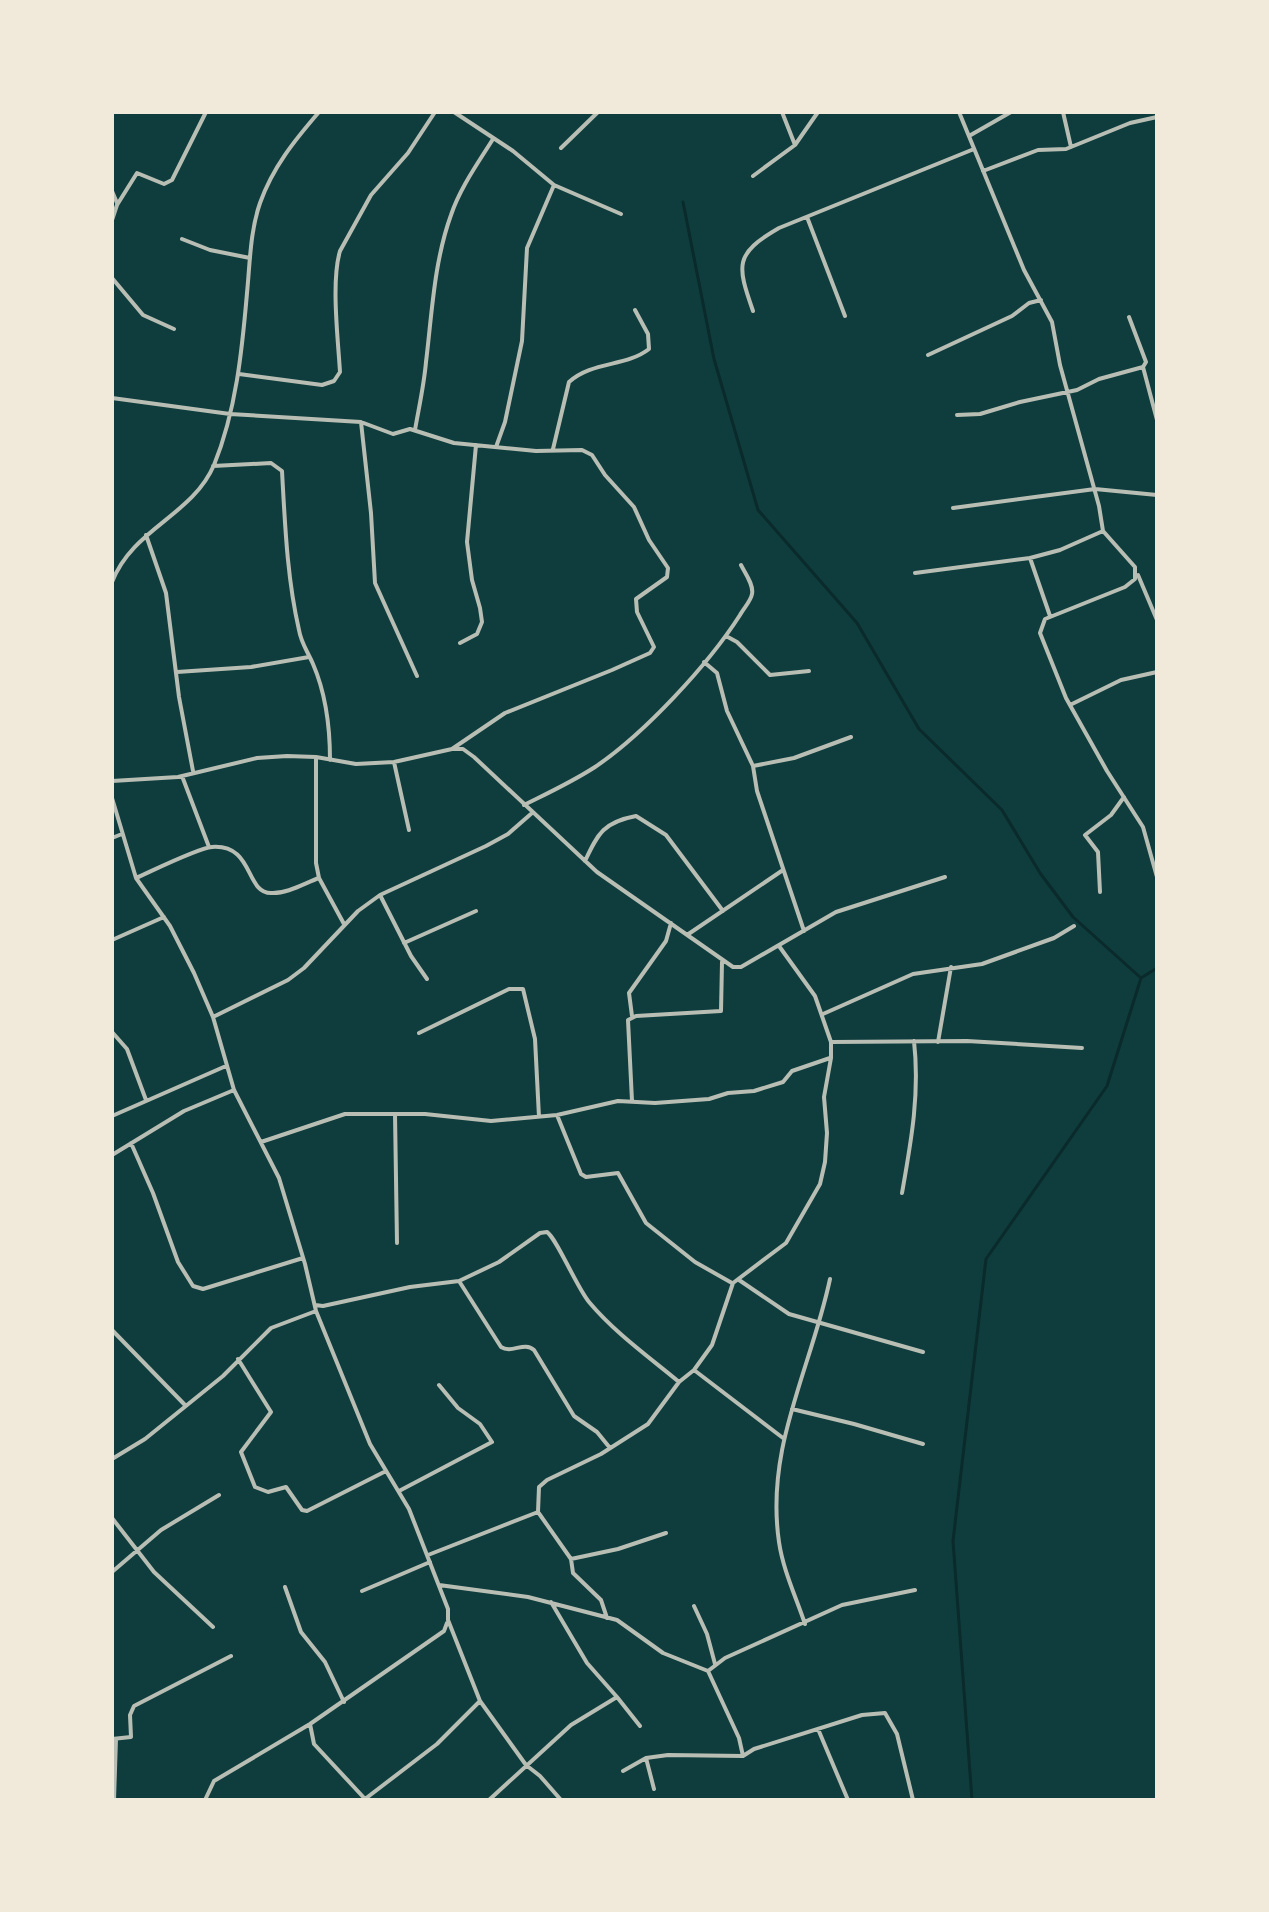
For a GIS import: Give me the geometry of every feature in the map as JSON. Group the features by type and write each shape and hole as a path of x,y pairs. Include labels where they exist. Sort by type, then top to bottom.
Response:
{"street":[{"path":"112,220 117,205 137,173 164,184 172,180 206,112"},
{"path":"112,582 126,557 146,535 193,498 213,466 239,374 253,230 267,187 287,149 319,112"},
{"path":"239,374 322,385 334,381 340,372 337,287 340,251 371,195 408,153 435,112"},
{"path":"454,112 513,151 554,185 621,214"},
{"path":"561,148 598,112"},
{"path":"782,112 795,145"},
{"path":"753,176 795,145 818,112"},
{"path":"959,112 1024,270 1052,322 1103,531 1124,551 1135,567 1157,620"},
{"path":"969,136 1011,112"},
{"path":"1063,112 1071,147"},
{"path":"983,171 1038,150 1071,147 1130,123 1157,117"},
{"path":"415,431 426,367 434,285 444,238 468,178 493,139"},
{"path":"753,311 743,280 743,267 747,252 759,240 807,217 974,149"},
{"path":"496,447 505,422 522,341 527,248 554,185"},
{"path":"112,191 117,205"},
{"path":"807,217 845,316"},
{"path":"182,239 210,250 250,258"},
{"path":"112,278 143,315 174,329"},
{"path":"928,355 1012,316 1029,303 1041,300"},
{"path":"553,449 569,382 586,371 640,355 649,349 648,334 635,310"},
{"path":"957,415 980,414 1083,388 1099,379 1143,367 1146,362 1129,317"},
{"path":"1143,367 1157,420"},
{"path":"112,398 230,414 361,422 393,434 410,429 437,439 476,445 536,451 582,450 592,455 605,475 634,507 649,540 668,568 667,577 636,599 637,612 654,647 650,653 612,670 505,713 452,749"},
{"path":"361,422 375,583 417,676"},
{"path":"460,643 477,634 482,622 467,542 476,445"},
{"path":"213,466 271,463 282,471 285,530 295,611 299,634 320,683 328,720 330,760"},
{"path":"953,508 1095,489 1157,495"},
{"path":"915,573 1030,558 1060,550 1103,531"},
{"path":"146,535 166,593 193,772"},
{"path":"1030,558 1050,617"},
{"path":"524,805 594,768 621,747 650,721 704,662 726,636 752,595 741,565"},
{"path":"1137,573 1125,587 1050,617 1041,625 1040,633 1070,705 1143,827 1157,877"},
{"path":"726,636 737,642 770,675 809,671"},
{"path":"176,672 251,667 309,657"},
{"path":"704,662 717,673 727,711 753,766 757,791 804,932"},
{"path":"1070,705 1121,680 1157,672"},
{"path":"753,766 794,758 851,737"},
{"path":"112,781 182,776 257,758 316,757 356,764 394,762 463,749 585,861 733,967 741,967 836,912 945,877"},
{"path":"316,757 315,840 319,878 344,925"},
{"path":"394,762 409,830"},
{"path":"182,776 209,847"},
{"path":"1100,892 1098,852 1085,835 1111,815 1124,797"},
{"path":"112,798 136,878 164,917 213,1017 234,1090 279,1178 315,1308 370,1444 399,1491 448,1609 444,1631 344,1702 214,1781 205,1800"},
{"path":"213,1017 272,985 288,980 304,968 358,911 380,895 508,834 532,813"},
{"path":"585,861 596,838 615,820 636,816 666,835 723,911"},
{"path":"112,838 122,834"},
{"path":"136,878 209,847 224,848 240,857 263,892 277,893 319,878"},
{"path":"687,935 783,870"},
{"path":"380,895 404,943 427,979"},
{"path":"404,943 476,911"},
{"path":"112,940 164,917"},
{"path":"633,1017 629,993 666,941 671,923"},
{"path":"823,1014 913,974 982,964 1054,938 1074,926"},
{"path":"607,1618 601,1600 573,1573 571,1559 538,1512 539,1487 648,1424 712,1345 733,1283 786,1243 820,1184 825,1162 825,1083 831,1042 815,996 779,946"},
{"path":"632,1101 627,1022 633,1017 721,1011 722,961"},
{"path":"938,1042 951,967"},
{"path":"419,1033 509,989 523,989 535,1039 539,1117"},
{"path":"112,1032 127,1049 146,1101"},
{"path":"831,1042 914,1041 1082,1048"},
{"path":"902,1193 918,1077 914,1041"},
{"path":"261,1142 336,1116 425,1114 491,1121 557,1115 618,1101 655,1103 699,1100 754,1091 783,1082 792,1071 831,1058"},
{"path":"112,1116 226,1066"},
{"path":"112,1155 184,1111 234,1090"},
{"path":"395,1114 393,1150 397,1243"},
{"path":"557,1115 581,1174 586,1177 613,1171 619,1173 646,1223 695,1262 733,1283"},
{"path":"131,1143 178,1262 193,1286 203,1289 303,1258"},
{"path":"112,1458 145,1439 223,1376 271,1328 323,1306 410,1287 459,1281 499,1262 540,1233 547,1232 554,1238 575,1283 589,1302 611,1325 679,1382"},
{"path":"805,1624 779,1544 775,1502 777,1467 830,1279"},
{"path":"739,1280 789,1314 923,1352"},
{"path":"459,1281 501,1347 509,1350 526,1346 534,1350 574,1416 597,1432 610,1448"},
{"path":"112,1330 185,1405"},
{"path":"238,1359 271,1412 241,1452 255,1487 268,1492 286,1487 302,1510 307,1511 386,1471"},
{"path":"694,1370 783,1438"},
{"path":"399,1491 492,1442 480,1424 458,1408 439,1385"},
{"path":"792,1409 923,1444"},
{"path":"112,1572 161,1530 219,1495"},
{"path":"428,1555 538,1512"},
{"path":"112,1518 154,1572 213,1627"},
{"path":"571,1559 618,1549 666,1533"},
{"path":"362,1591 431,1562"},
{"path":"439,1585 551,1602 617,1620 676,1661 708,1671 739,1738 743,1756"},
{"path":"285,1587 301,1632 325,1662 344,1702"},
{"path":"708,1671 715,1664 842,1605 915,1590"},
{"path":"551,1602 587,1663 640,1726"},
{"path":"694,1606 707,1634 715,1664"},
{"path":"448,1620 480,1701 526,1765 561,1800"},
{"path":"114,1800 114,1739 129,1739 132,1735 130,1715 134,1706 231,1656"},
{"path":"489,1800 571,1725 617,1697"},
{"path":"310,1724 314,1744 366,1799 437,1744 480,1701"},
{"path":"623,1771 646,1758 668,1755 743,1756 754,1749 862,1715 885,1713 897,1734 913,1800"},
{"path":"818,1729 848,1800"},
{"path":"646,1758 654,1789"}],"waterway":[{"path":"683,202 714,359 758,510 857,623 919,729 1002,810 1040,873 1073,917 1141,978"},
{"path":"972,1800 953,1541 986,1259 1107,1086 1141,978 1157,968"}]}
